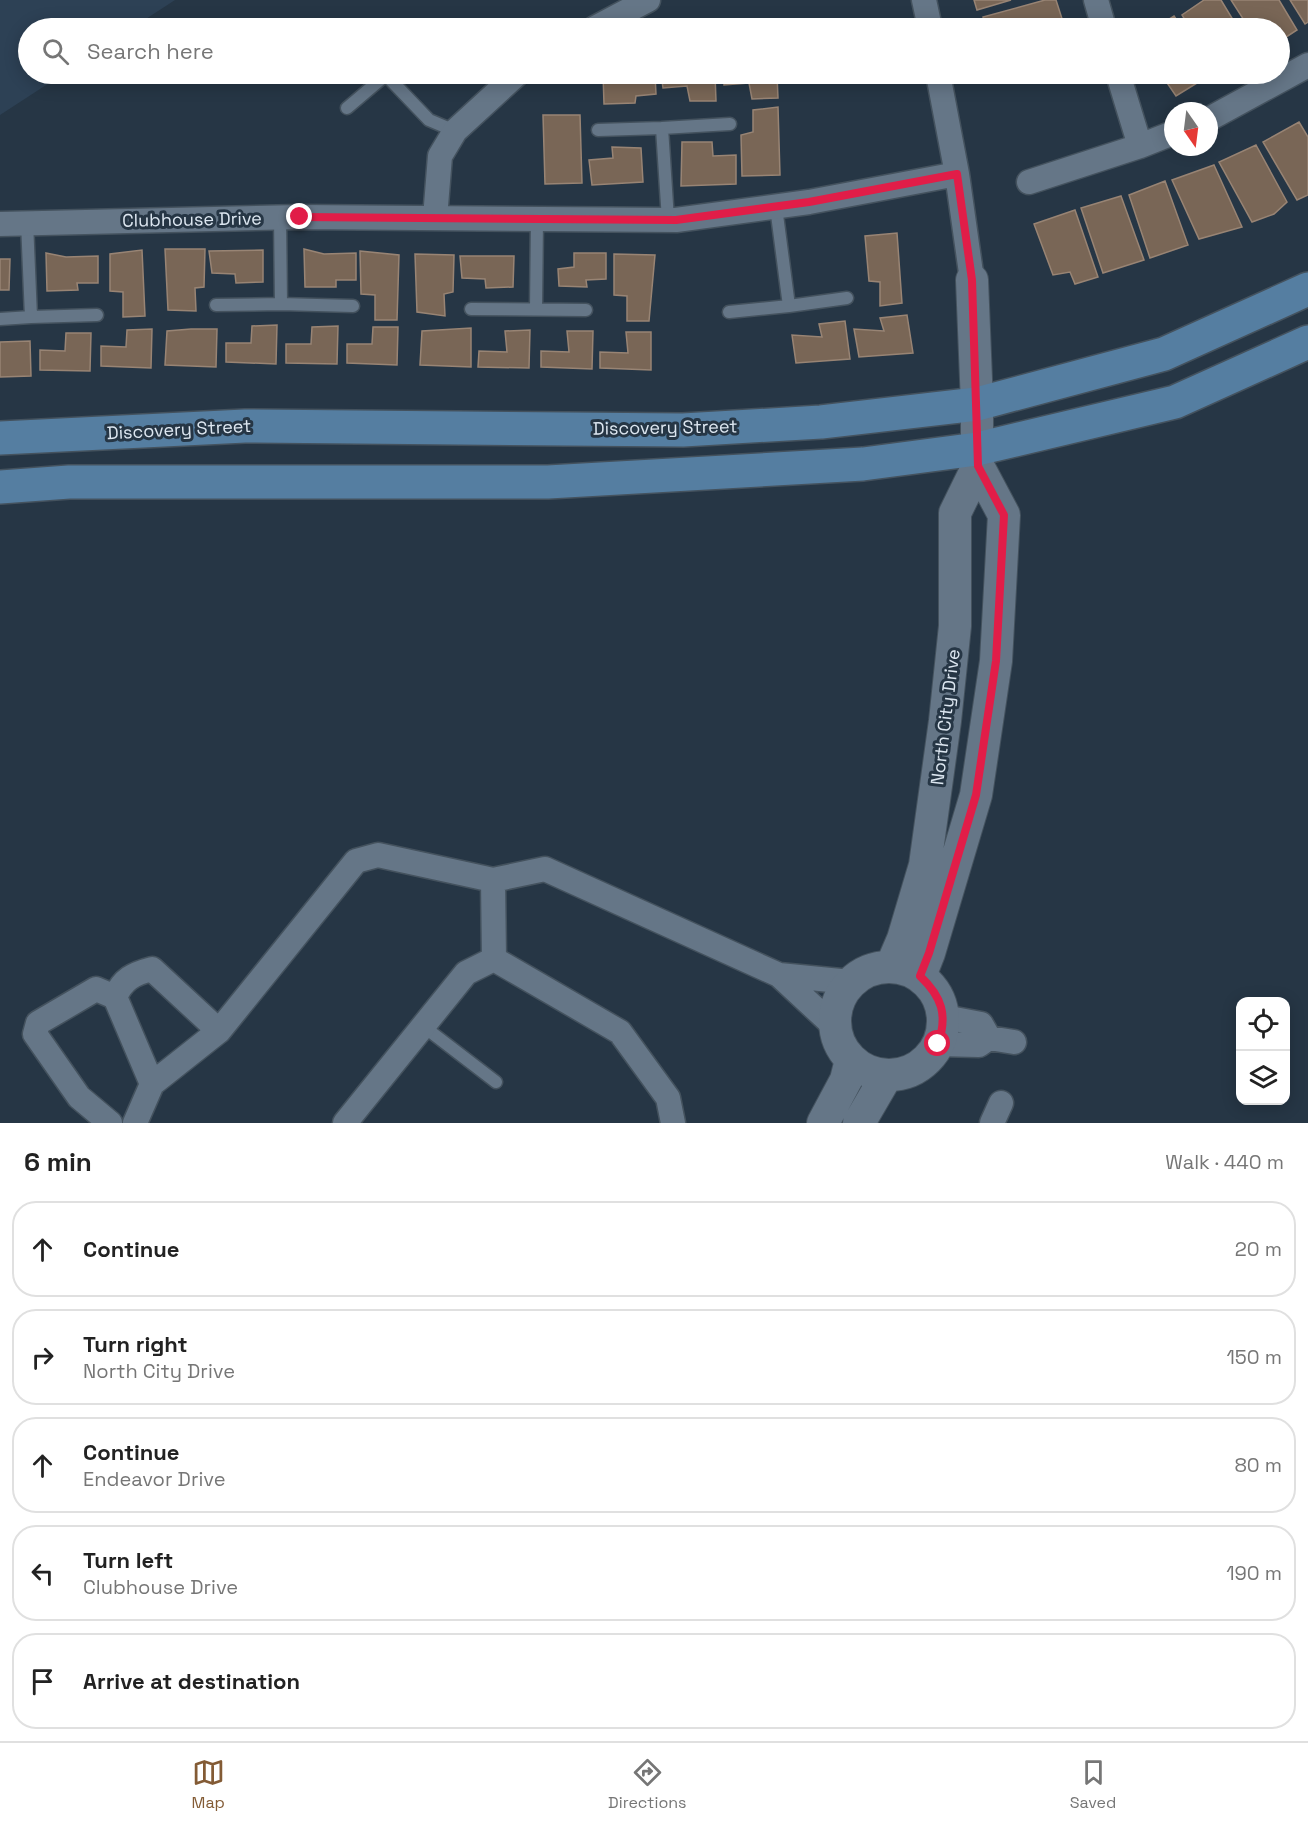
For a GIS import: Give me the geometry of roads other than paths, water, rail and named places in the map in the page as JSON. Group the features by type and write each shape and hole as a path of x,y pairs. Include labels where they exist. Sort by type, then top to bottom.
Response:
{"main road":[{"name":"Discovery Street","path":"0,438 245,426 682,430 821,422 977,404 1164,354 1308,289"},
{"path":"0,487 69,482 548,482 977,458 1175,402 1308,342"}],"street":[{"path":"614,18 648,0"},
{"path":"924,0 928,18"},
{"path":"1096,0 1101,18"},
{"path":"1290,75 1308,65"},
{"path":"435,218 440,156 455,130 506,84"},
{"path":"905,972 929,953 976,795 996,661 1004,515 977,458 972,280 957,174 940,84"},
{"path":"1121,84 1140,146"},
{"path":"1218,116 1275,84"},
{"path":"1029,182 1164,137"},
{"name":"Clubhouse Drive","path":"0,224 280,217 668,219 809,202 957,174"},
{"name":"North City Drive","path":"905,972 903,939 925,865 944,733 955,626 955,513 977,458"},
{"path":"135,1123 152,1084 219,1031 356,861 378,855 493,880 545,869 779,975 834,1026"},
{"path":"493,880 494,959"},
{"path":"345,1123 466,973 494,959"},
{"path":"494,959 620,1032 668,1098 673,1123"},
{"path":"115,997 121,984 137,973 152,969 219,1031"},
{"path":"876,969 905,972 932,987 940,1001 941,1031 930,1057 917,1067 903,1074 872,1073 851,1060 839,1041 834,1026 836,1010 851,982 863,974 876,969"},
{"path":"779,975 851,982"},
{"path":"110,1123 79,1097 35,1034 38,1023 96,989 115,997 152,1084"},
{"path":"941,1031 979,1045 989,1038 1014,1042"},
{"path":"823,1123 846,1080 851,1060"},
{"path":"859,1123 887,1075"}],"lane":[{"path":"347,108 375,84"},
{"path":"396,84 429,120 455,130"},
{"path":"598,130 730,124"},
{"path":"662,128 668,219"},
{"path":"776,207 789,306"},
{"path":"280,217 281,304"},
{"path":"536,309 537,219"},
{"path":"27,222 31,317"},
{"path":"729,312 847,298"},
{"path":"216,305 353,306"},
{"path":"471,309 586,310"},
{"path":"0,319 97,315"},
{"path":"423,1026 496,1082"}]}
